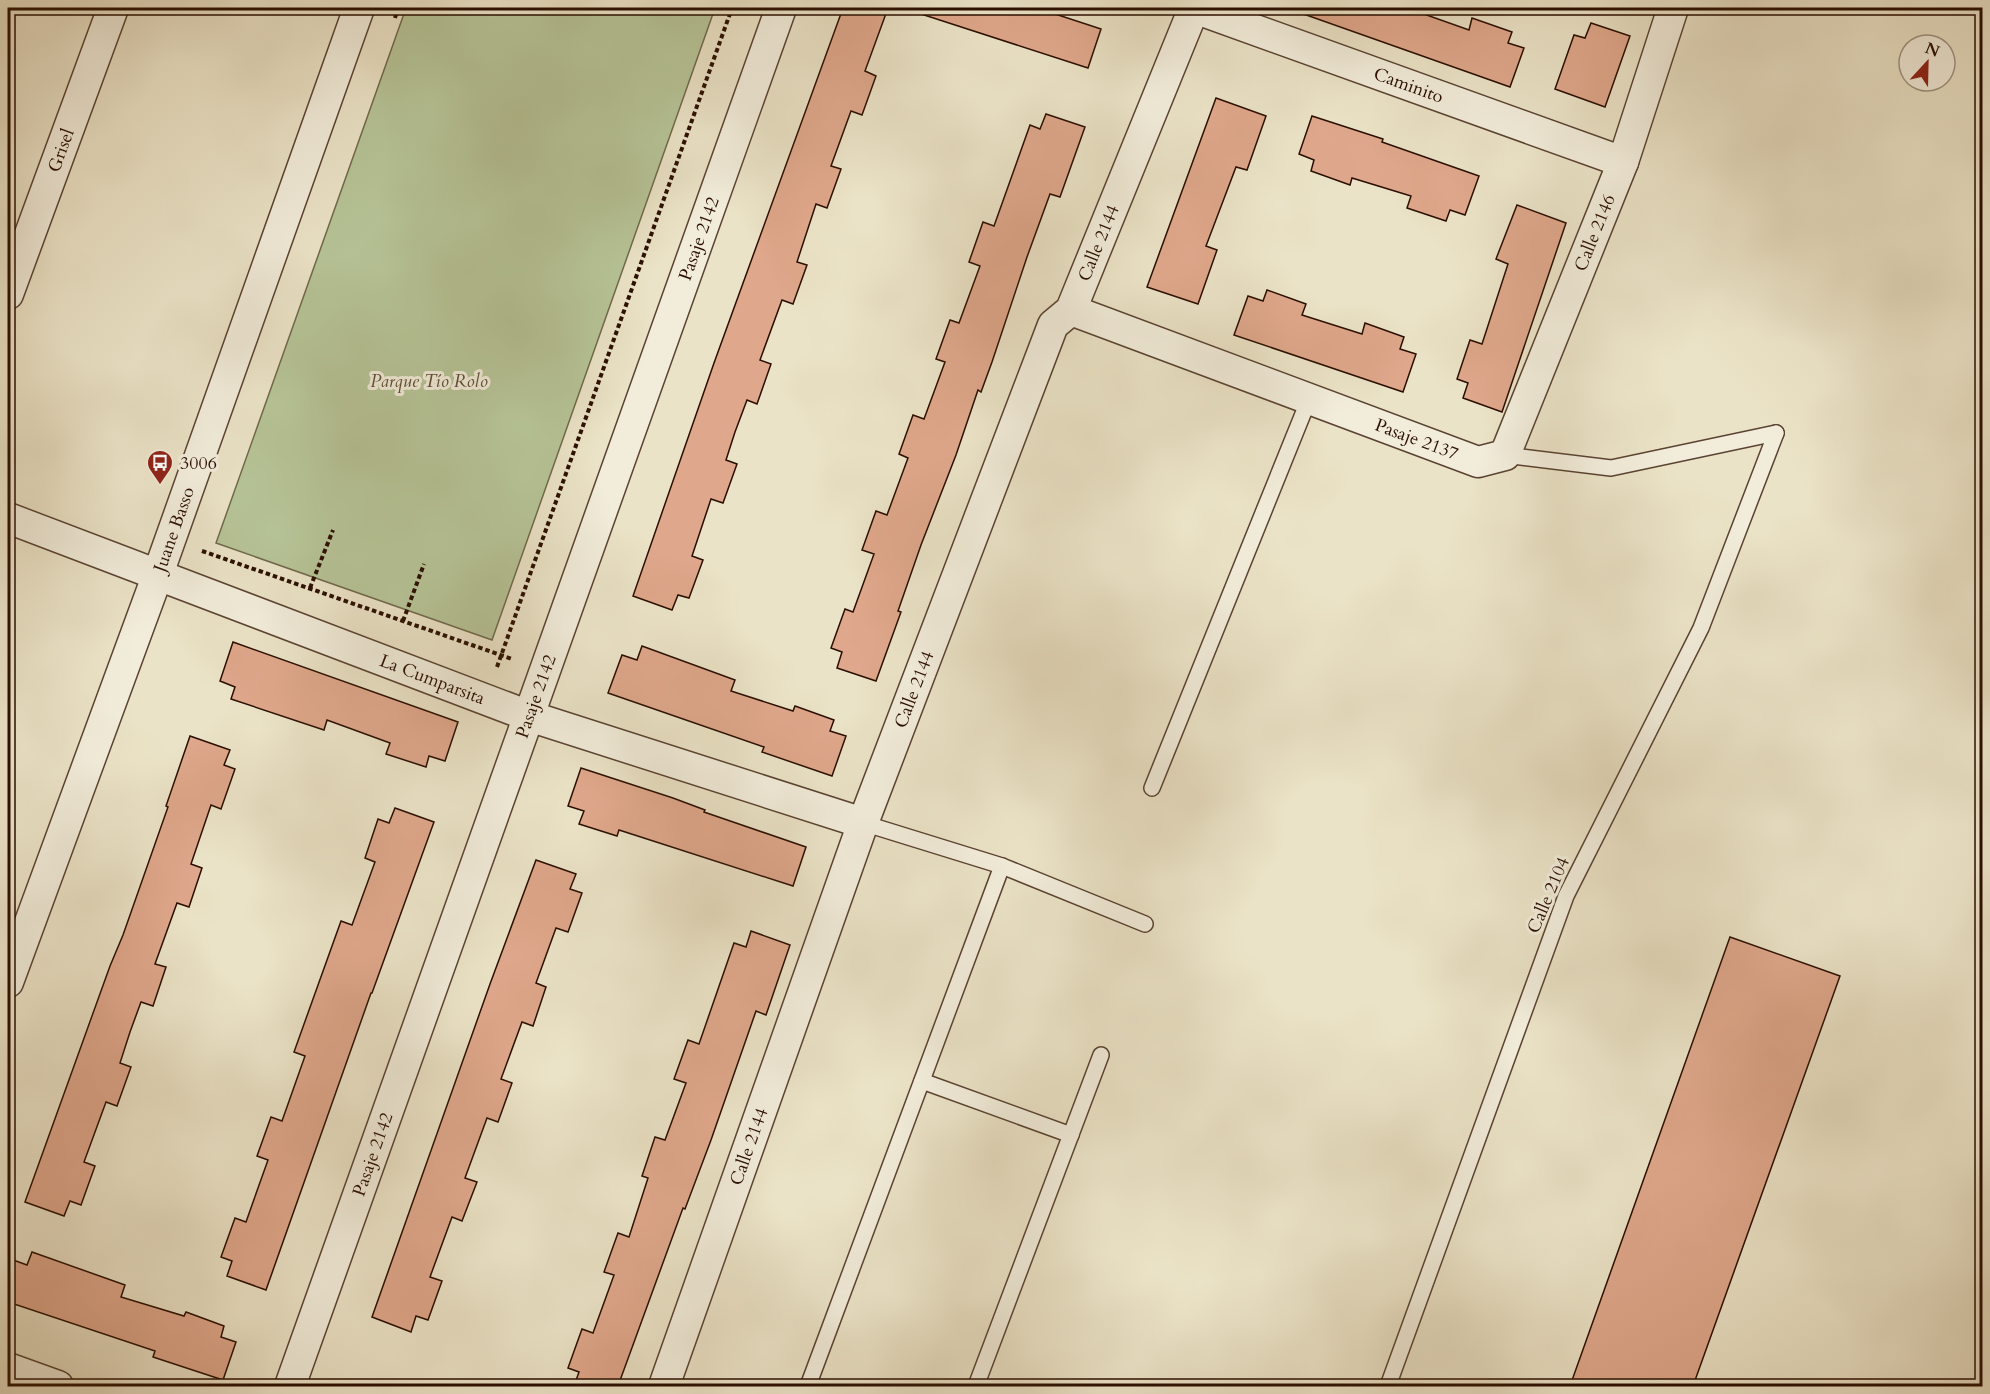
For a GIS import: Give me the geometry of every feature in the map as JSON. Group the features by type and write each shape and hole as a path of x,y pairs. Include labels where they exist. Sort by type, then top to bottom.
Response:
{"street":[{"name":"Grisel","path":"8,294 113,8"},
{"name":"Juane Basso","path":"8,982 158,574 359,8"},
{"name":"Pasaje 2142","path":"291,1386 781,8"},
{"name":"Caminito","path":"1194,8 1623,162"},
{"name":"Calle 2144","path":"664,1386 863,823 1053,325 1071,310 1194,8"},
{"name":"Calle 2146","path":"1505,455 1623,162 1673,8"},
{"name":"Pasaje 2137","path":"1071,310 1478,462 1505,455"},
{"name":"La Cumparsita","path":"8,518 529,716 863,823"},
{"path":"8,1368 58,1386"}],"lane":[{"path":"1152,788 1310,399"},
{"name":"Pasaje 2137","path":"1505,455 1611,468 1776,433"},
{"name":"Calle 2104","path":"1388,1386 1566,896 1701,628 1776,433"},
{"path":"863,823 1002,866 1145,924"},
{"path":"808,1386 1002,866"},
{"path":"976,1386 1101,1055"},
{"path":"922,1081 1071,1135"}],"path":[{"path":"485,699 732,8"},
{"path":"310,588 333,530"},
{"path":"170,540 545,670"},
{"path":"403,621 424,564"}],"green space":[{"name":"Parque Tío Rolo","path":"406,8 715,8 492,640 216,543"}],"building":[{"path":"843,8 888,8 865,71 876,76 862,115 851,111 831,166 841,169 827,208 816,204 797,262 807,265 793,304 782,300 760,360 771,364 757,404 747,400 735,432 726,460 737,464 723,503 711,499 692,556 703,560 689,598 678,595 672,610 633,596 714,363"},
{"path":"922,8 1037,8 1101,29 1088,68 921,14"},
{"path":"1296,8 1407,8 1469,30 1472,18 1512,32 1508,43 1524,48 1510,87 1295,11"},
{"path":"1591,23 1630,36 1605,107 1555,89 1574,35 1585,38"},
{"path":"1216,98 1266,116 1247,170 1236,167 1206,246 1217,250 1198,304 1147,287"},
{"path":"1046,114 1085,127 1060,197 1050,194 981,392 978,390 921,545 898,611 901,612 876,681 837,668 842,652 831,648 845,609 853,612 874,554 862,550 876,511 887,515 908,458 899,454 913,415 924,419 945,362 936,359 950,320 959,323 980,266 969,262 983,222 994,226 1030,125 1040,129"},
{"path":"1312,116 1383,139 1382,142 1479,176 1465,215 1450,210 1446,221 1407,208 1411,196 1352,178 1350,185 1311,171 1314,160 1299,154"},
{"path":"1517,205 1566,223 1502,412 1463,398 1468,383 1457,379 1470,340 1482,344 1508,264 1496,259"},
{"path":"1267,290 1306,304 1302,315 1362,334 1365,323 1404,337 1400,349 1416,354 1403,392 1234,335 1248,296 1263,301"},
{"path":"233,642 458,722 445,761 429,756 426,767 386,754 390,743 327,720 324,730 231,699 235,687 220,681"},
{"path":"642,646 735,680 731,691 793,711 795,706 834,720 830,731 846,736 832,776 762,752 764,747 608,693 622,655 637,660"},
{"path":"190,736 230,750 224,765 235,769 221,809 211,805 191,864 202,868 189,907 177,903 155,964 166,967 153,1006 141,1002 130,1032 120,1063 131,1067 117,1106 106,1102 84,1162 95,1166 81,1205 70,1201 64,1216 25,1202 123,935 168,807 166,806"},
{"path":"581,768 673,798 705,810 704,812 806,847 793,886 619,830 617,836 579,824 584,811 568,806"},
{"path":"395,808 434,822 266,1290 227,1276 232,1261 221,1257 235,1218 246,1222 268,1160 257,1156 271,1117 282,1121 305,1056 294,1052 341,921 352,925 375,862 365,858 378,819 389,823"},
{"path":"536,860 576,874 570,889 582,893 568,932 556,928 536,983 546,987 533,1026 522,1022 501,1079 512,1083 498,1122 487,1118 465,1178 477,1182 462,1221 452,1217 430,1277 442,1281 428,1320 416,1316 411,1332 372,1317"},
{"path":"751,931 790,945 766,1015 756,1011 711,1140 685,1209 683,1208 618,1386 574,1386 579,1372 568,1368 582,1329 593,1333 614,1275 604,1272 618,1233 629,1237 648,1178 642,1176 655,1137 665,1140 686,1083 674,1079 688,1040 699,1044 734,943 746,947"},
{"path":"1730,937 1840,976 1693,1386 1570,1386"},
{"path":"32,1252 125,1285 121,1297 184,1316 186,1312 224,1326 221,1337 236,1342 223,1380 153,1357 155,1351 8,1302 8,1258 27,1265"}],"place":[{"name":"3006","path":"160,486"}]}
